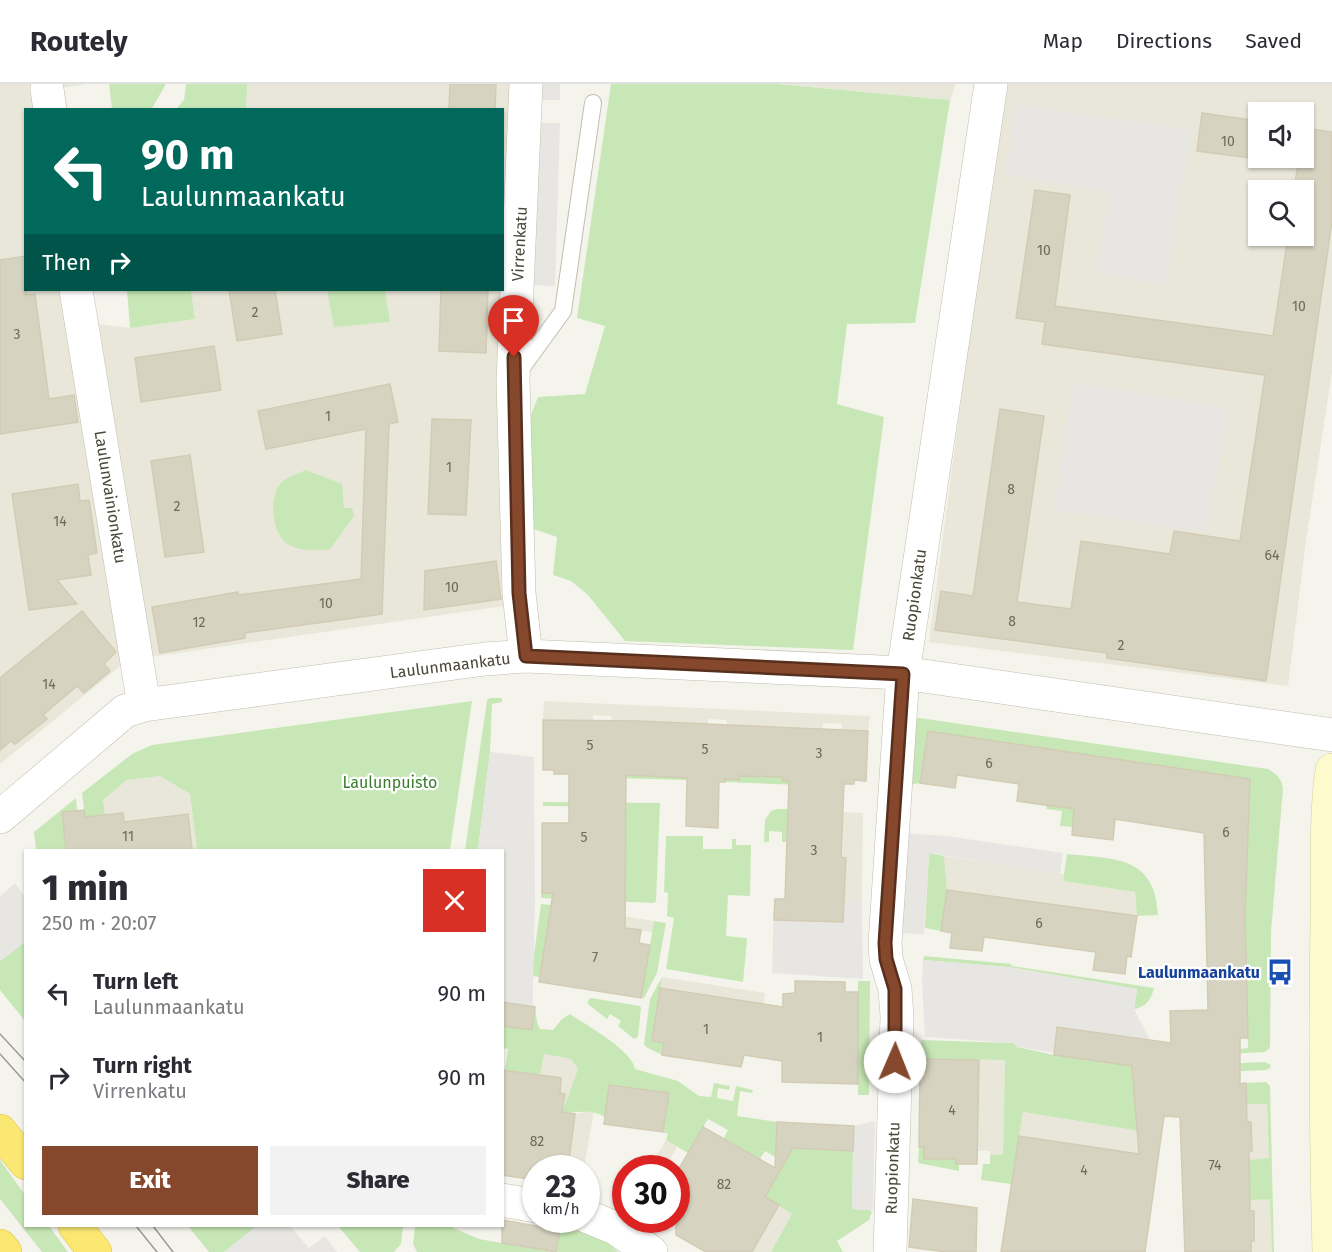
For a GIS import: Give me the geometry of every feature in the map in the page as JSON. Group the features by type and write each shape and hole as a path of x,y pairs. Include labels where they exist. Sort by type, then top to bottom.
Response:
{"highway":[{"path":"0,1131 24,1161"},
{"path":"76,1227 95,1252"},
{"path":"0,1246 5,1252"}],"main road":[{"path":"1329,1252 1326,1165 1327,807 1332,770"}],"street":[{"name":"Virrenkatu","path":"526,84 513,380 519,593 526,656"},
{"name":"Ruopionkatu","path":"890,1252 897,1016 895,989 886,959 885,943 903,674 991,84"},
{"name":"Laulunvainionkatu","path":"76,291 144,705"},
{"name":"Laulunmaankatu","path":"0,816 125,711 144,705 485,658 526,656 903,674 1332,735"},
{"path":"504,1200 522,1204"},
{"path":"600,1222 615,1228 651,1252"}],"lane":[{"path":"513,380 563,311 593,103"}],"shaded area":[{"path":"0,84 87,84 35,92 37,108 24,108 24,291 63,291 123,664 0,764"},
{"path":"244,84 513,84 504,606 150,657 99,324 130,328 195,319 191,291 504,291 504,108 243,108"},
{"path":"542,84 560,84 560,100 541,100"},
{"path":"777,84 956,84 950,100"},
{"path":"1003,84 1332,84 1332,372 1306,541 1288,686 929,642"},
{"path":"1015,104 1191,130 1165,285 1097,273 1109,191 1006,174"},
{"path":"540,123 560,123 555,286 534,285"},
{"path":"1074,382 1224,407 1228,414 1206,532 1053,510"},
{"path":"544,701 870,716 868,731 842,729 842,724 823,723 823,728 773,726 771,776 753,726 727,725 726,720 708,719 708,724 638,771 638,721 612,720 611,716 593,715 593,720 543,720"},
{"path":"490,752 534,757 535,901 532,1030 504,1026 504,849 478,849"},
{"path":"160,776 190,794 197,849 192,849 188,814 124,822 122,813 105,815 103,800 127,780"},
{"path":"843,812 863,813 862,901 839,901 846,858 841,857"},
{"path":"903,833 947,836 1063,853 1060,874 929,853 924,934 899,933"},
{"path":"944,856 1064,874 1063,881 1135,892 1137,916 1058,906 1025,906 1025,900 947,890"},
{"path":"15,883 24,896 24,943 0,961 0,896"},
{"path":"774,899 862,901 863,979 772,973"},
{"path":"551,905 654,921 652,932 549,916"},
{"path":"923,960 1009,967 1137,989 1134,1009 1150,1040 1146,1067 1017,1047 1013,1043 925,1037"},
{"path":"662,977 765,993 763,1004 660,988"},
{"path":"543,1054 571,1059 578,1069 562,1112 565,1094 560,1093 561,1078 540,1075"},
{"path":"979,1060 1005,1060 1003,1155 990,1155 990,1151 978,1151"},
{"path":"1247,1104 1267,1104 1269,1159 1248,1160"},
{"path":"594,1111 586,1155 570,1155 575,1114"},
{"path":"1022,1112 1152,1133 1156,1157 1019,1136"},
{"path":"875,1121 873,1210 852,1209 854,1126"},
{"path":"666,1140 677,1147 672,1155 657,1155"},
{"path":"1271,1198 1272,1252 1251,1252 1251,1241 1254,1241 1254,1212 1250,1211 1250,1200"},
{"path":"779,1205 793,1214 771,1252 752,1252"},
{"path":"256,1227 291,1227 309,1248 325,1236 337,1252 224,1252"}],"green space":[{"path":"109,84 166,84 152,108 112,108"},
{"path":"186,84 247,84 246,108 177,108 184,100"},
{"path":"611,84 777,84 950,100 915,323 847,324 837,404 884,417 853,650 625,641 588,595 571,581 553,575 557,537 525,526 525,430 538,397 585,394 605,326 577,318"},
{"path":"127,291 191,291 195,319 130,328"},
{"path":"327,291 385,291 390,322 334,327"},
{"path":"306,470 342,484 344,508 352,508 354,516 330,549 312,550 294,547 284,541 276,528 273,510 275,493 284,480"},
{"path":"489,698 502,698 502,702 492,704 490,752 478,849 465,849"},
{"name":"Laulunpuisto","path":"472,701 450,849 197,849 190,794 160,776 127,780 103,800 105,815 85,817 82,793 132,754 152,745"},
{"path":"913,717 1268,769 1276,775 1283,788 1271,932 1269,1049 1265,1052 1173,1057 1248,1048 1245,921 1250,779 1083,754 1073,827 1060,826 1062,811 1046,809 1057,750 928,731 920,783 902,786"},
{"path":"626,771 687,778 687,780 613,778"},
{"path":"739,776 782,776 800,781 800,785 725,782 725,779 739,780"},
{"path":"76,798 77,811 62,813 66,849 36,849 34,832"},
{"path":"543,802 660,803 656,901 654,903 541,898 541,893 626,893 626,807 543,806"},
{"path":"792,809 788,821 787,842 782,842 782,832 769,831 769,842 764,842 765,820 771,811"},
{"path":"666,836 703,836 703,849 732,849 732,839 736,839 736,845 751,845 750,896 728,895 726,936 747,940 743,982 666,969 674,918 667,916 668,893 664,892"},
{"path":"929,853 944,856 947,890 941,931 925,928"},
{"path":"1067,854 1116,860 1140,871 1149,881 1155,895 1158,915 1137,916 1135,892 1063,881"},
{"path":"541,904 551,905 540,977 531,976"},
{"path":"654,921 666,923 657,973 644,998 641,998"},
{"path":"24,942 24,1020 0,990 0,961"},
{"path":"924,956 1011,964 1012,966 1154,988 1147,1002 1142,1007 1134,1009 1137,989 1008,967 923,960"},
{"path":"662,977 652,1041 664,1043 662,1055 644,1044 650,999"},
{"path":"858,981 870,981 869,1095 858,1095"},
{"path":"591,998 640,1006 638,1037 634,1039 618,1026 621,1021 610,1014 607,1019 588,1004"},
{"path":"535,1007 540,1029 553,1030 562,1019 570,1014 617,1046 626,1054 635,1069 678,1081 699,1096 711,1097 714,1083 730,1086 729,1090 718,1088 717,1098 733,1101 736,1086 753,1090 752,1093 740,1091 737,1116 777,1122 776,1147 853,1151 852,1209 870,1210 872,1212 869,1220 837,1241 843,1252 771,1252 792,1214 765,1197 784,1162 765,1151 760,1159 724,1138 728,1130 708,1119 688,1153 666,1140 668,1134 663,1132 669,1093 610,1085 605,1117 589,1112 562,1112 578,1069 571,1059 544,1054 540,1075 505,1070 508,1049 504,1048 504,1026 532,1030"},
{"path":"921,1040 1013,1043 1017,1047 1054,1055 1146,1067 1265,1062 1271,1065 1266,1070 1183,1074 1152,1133 1023,1112 1011,1184 981,1180 983,1164 990,1164 990,1155 1003,1154 1005,1060 926,1059 926,1072 920,1072"},
{"path":"1266,1082 1270,1086 1274,1252 1272,1252 1270,1199 1250,1200 1248,1160 1269,1158 1267,1104 1247,1104 1246,1083"},
{"path":"919,1147 956,1159 959,1171 918,1163"},
{"path":"0,1160 24,1194 24,1227 50,1227 68,1252 42,1252 0,1199"},
{"path":"189,1227 256,1227 224,1252 209,1252"},
{"path":"339,1227 403,1227 401,1244 394,1252 360,1252"},
{"path":"415,1227 451,1227 479,1239 552,1252 417,1252 413,1244"},
{"path":"559,1233 593,1233 618,1252 556,1252"}],"building":[{"path":"450,84 496,84 495,108 449,108"},
{"path":"1202,113 1248,120 1248,158 1197,151"},
{"path":"1314,129 1332,132 1332,221 1266,681 1107,658 1107,653 935,630 941,591 973,596 1000,409 1044,416 1017,602 1071,609 1081,541 1170,554 1174,531 1240,541 1265,375 1042,344 1045,322 1016,318 1035,190 1070,195 1055,306 1273,336 1286,246 1314,246 1314,180 1296,180 1297,168 1314,168"},
{"path":"24,256 24,291 26,295 35,294 49,399 74,395 78,422 0,434 0,260"},
{"path":"229,291 275,291 282,334 237,341"},
{"path":"441,291 488,291 486,353 439,351"},
{"path":"214,346 221,390 141,402 135,358"},
{"path":"390,384 398,422 389,424 382,614 245,633 245,638 160,653 152,607 238,592 238,595 361,579 366,429 266,449 258,411"},
{"path":"432,419 471,420 466,515 428,514"},
{"path":"190,455 204,552 165,557 151,461"},
{"path":"78,484 80,501 89,500 97,553 88,555 91,575 57,580 77,604 29,610 12,494"},
{"path":"496,561 501,599 424,610 425,571"},
{"path":"82,611 116,652 104,664 110,671 84,693 77,686 43,715 47,719 15,744 11,741 0,750 0,678"},
{"path":"543,720 638,721 868,731 866,781 854,780 854,784 844,784 841,857 846,858 843,922 774,920 775,899 785,899 789,781 782,781 782,777 739,776 739,780 725,779 725,782 719,782 718,828 686,826 687,778 626,775 625,928 641,930 639,943 650,945 641,998 539,982 553,893 542,893 542,823 569,823 569,774 554,774 554,770 543,770"},
{"path":"928,731 1250,779 1245,915 1248,1038 1240,1038 1240,1084 1246,1083 1247,1122 1251,1122 1250,1211 1254,1211 1254,1241 1251,1241 1251,1252 1185,1252 1180,1117 1164,1116 1145,1252 1001,1252 1019,1136 1139,1154 1132,1066 1054,1055 1057,1027 1171,1043 1170,1011 1208,1010 1204,833 1115,819 1113,840 1072,835 1074,809 1017,801 1019,784 957,775 955,788 920,783"},
{"path":"84,810 85,817 123,813 124,822 188,814 192,849 66,849 62,812"},
{"path":"947,890 1137,916 1131,957 1127,956 1125,974 1093,970 1096,952 984,937 982,951 950,948 952,933 941,931"},
{"path":"795,981 845,982 845,992 858,992 858,1084 782,1082 782,1061 744,1055 741,1067 662,1055 664,1043 652,1041 660,988 783,1007 783,994 795,993"},
{"path":"504,1002 535,1007 532,1030 504,1026"},
{"path":"926,1059 979,1060 977,1164 956,1164 956,1159 924,1159 924,1147 919,1147 920,1072 926,1072"},
{"path":"504,1070 561,1078 560,1093 565,1094 562,1112 575,1114 570,1155 522,1155 522,1178 504,1175"},
{"path":"609,1085 669,1093 663,1132 604,1124"},
{"path":"777,1122 854,1126 853,1151 793,1148 765,1197 779,1205 752,1252 706,1252 676,1235 676,1233 690,1233 690,1155 687,1155 703,1127 775,1168"},
{"path":"913,1199 977,1208 976,1252 946,1252 909,1247"},
{"path":"504,1220 522,1223 522,1233 559,1233 556,1252 502,1243"}],"tram line":[{"path":"0,1034 24,1060"},
{"path":"0,1054 24,1081"},
{"path":"137,1227 157,1252"},
{"path":"154,1227 173,1252"}],"place":[{"name":"Laulunmaankatu","path":"1280,972"}],"route":[{"path":"514,357 519,593 526,656 903,674 885,943 886,959 895,989 897,1016 895,1062"}]}
